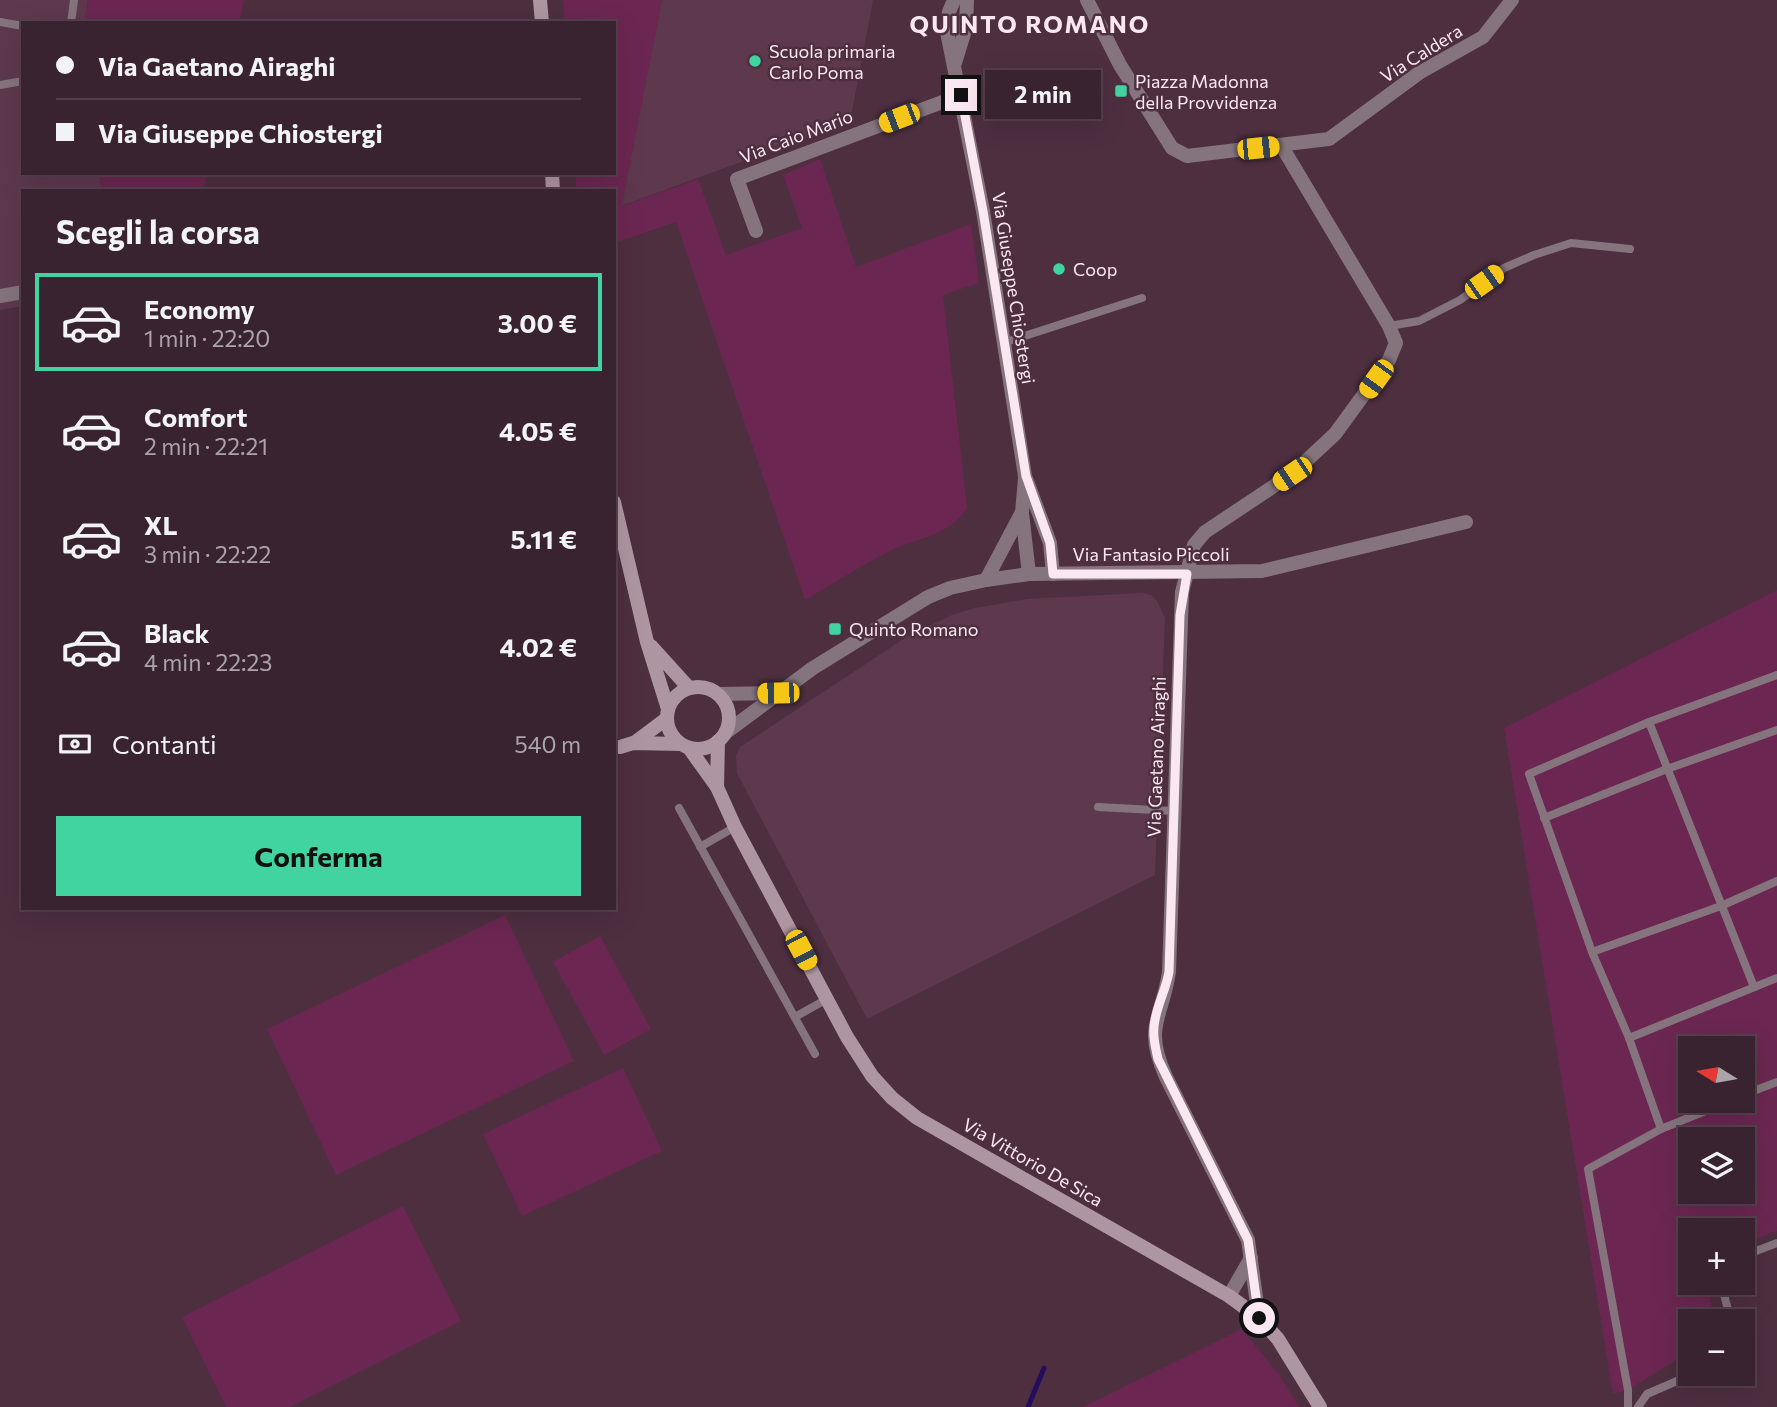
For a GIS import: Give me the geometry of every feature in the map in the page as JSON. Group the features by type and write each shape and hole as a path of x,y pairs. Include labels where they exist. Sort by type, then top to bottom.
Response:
{"street":[{"path":"540,0 542,21"},
{"path":"954,0 949,12 947,32 955,64"},
{"path":"955,64 966,27 967,0"},
{"name":"Via Caldera","path":"1087,0 1120,65 1172,148 1187,156 1321,141 1343,130 1419,74 1483,37 1512,0"},
{"name":"Via Giuseppe Chiostergi","path":"955,64 983,211 1026,476 1050,543 1053,574"},
{"name":"Via Caio Mario","path":"755,231 737,179 961,95"},
{"name":"Via Gaetano Airaghi","path":"1259,1318 1248,1240 1158,1059 1154,1038 1155,1020 1169,972 1180,615 1194,545 1205,532 1292,474 1335,434 1390,358 1396,343 1389,326 1281,145"},
{"path":"0,296 21,292"},
{"name":"Via Giuseppe Chiostergi","path":"1026,476 1022,513 1029,574"},
{"name":"Via Vittorio De Sica","path":"616,510 667,714 668,729 717,787 827,999 872,1076 892,1098 917,1118 1229,1296 1259,1318"},
{"name":"Via Giuseppe Chiostergi","path":"986,580 1022,513"},
{"name":"Via Fantasio Piccoli","path":"722,737 813,668 928,597 950,589 986,580 1029,574 1262,572 1466,522"},
{"name":"Via Vittorio De Sica","path":"647,642 689,688"},
{"path":"722,737 699,749 685,746 627,745 667,714 679,692 689,688 699,686 719,694 778,693"},
{"name":"Via Vittorio De Sica","path":"717,787 722,737 729,713 719,694"},
{"path":"1229,1296 1251,1258"},
{"path":"1259,1318 1278,1339 1320,1407"}],"lane":[{"path":"71,21 74,0"},
{"path":"0,22 21,26"},
{"path":"0,85 21,81"},
{"path":"1389,326 1419,321 1460,300 1504,268 1571,243 1630,248"},
{"path":"1003,343 1142,298"},
{"path":"1661,1129 1629,1038 1592,952 1529,774 1649,722 1777,675"},
{"path":"1649,722 1754,987"},
{"path":"1544,818 1667,769 1777,730"},
{"path":"1098,807 1173,811"},
{"path":"679,808 815,1054"},
{"path":"701,847 736,827"},
{"path":"1592,952 1721,906 1777,881"},
{"path":"1629,1038 1777,978"},
{"path":"795,1017 827,999"},
{"path":"1755,1090 1777,1082"},
{"path":"1628,1407 1628,1390 1588,1169 1661,1129 1700,1113"},
{"path":"1755,1251 1777,1243"},
{"path":"1638,1407 1647,1394 1678,1381"}],"shaded area":[{"path":"0,0 88,0 84,21 21,21 21,175 99,175 102,189 21,189 21,306 0,310"},
{"path":"88,0 244,0 239,21 84,21"},
{"path":"563,0 662,0 622,206 698,179 726,255 802,228 783,175 820,159 856,267 971,224 979,283 943,295 967,508 960,518 933,535 892,550 805,600 676,222 616,242 616,189 577,189 575,175 616,175 616,21 565,21"},
{"name":"Scuola primaria Carlo Poma","path":"662,0 873,0 850,122 621,206"},
{"path":"99,175 207,175 203,189 102,189"},
{"path":"1777,590 1777,1231 1755,1239 1755,1218 1678,1218 1678,1295 1709,1295 1712,1309 1678,1309 1678,1359 1628,1390 1613,1394 1504,728"},
{"path":"1141,593 1151,595 1157,601 1165,618 1155,875 867,1019 737,773 736,756 740,747 908,636 952,615 1027,599"},
{"path":"505,915 574,1061 336,1175 267,1029"},
{"path":"600,936 651,1029 604,1055 553,962"},
{"path":"623,1068 662,1151 522,1216 483,1134"},
{"path":"403,1206 461,1321 290,1407 226,1407 182,1317"},
{"path":"1242,1329 1280,1376 1299,1407 1083,1407"}],"waterway":[{"path":"1028,1407 1044,1368"}],"place":[{"name":"Scuola primaria Carlo Poma","path":"755,61"},
{"name":"Piazza Madonna della Provvidenza","path":"1121,91"},
{"name":"Coop","path":"1059,269"},
{"name":"Quinto Romano","path":"835,629"}],"district":[{"name":"QUINTO ROMANO","path":"1030,23"}],"route":[{"path":"961,95 983,211 1026,476 1050,543 1053,574 1187,574 1180,615 1169,972 1155,1020 1154,1038 1158,1059 1248,1240 1259,1318"}]}
